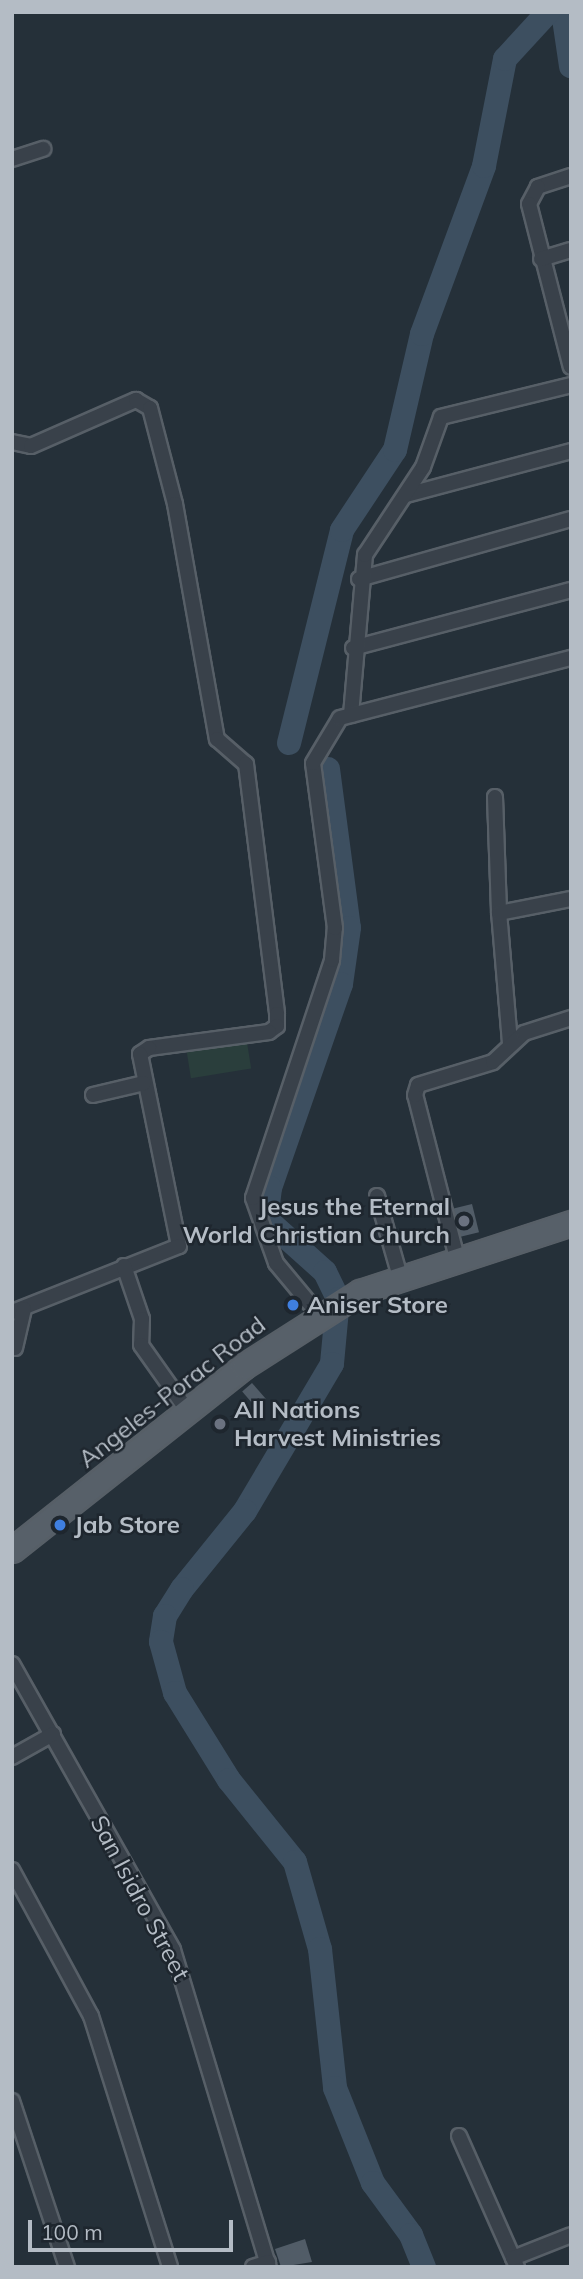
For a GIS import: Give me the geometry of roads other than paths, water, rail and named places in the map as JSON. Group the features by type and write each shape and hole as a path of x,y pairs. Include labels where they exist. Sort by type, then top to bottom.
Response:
{"main road":[{"name":"Angeles-Porac Road","path":"12,1550 187,1410 324,1313 360,1292 400,1277 571,1223"}],"street":[{"path":"12,159 43,149"},
{"path":"571,176 531,194 531,221 541,259 564,319 571,367"},
{"path":"541,259 571,250"},
{"path":"351,715 359,579 365,555 406,495 441,417 571,385"},
{"path":"12,442 31,446 136,400 149,407 175,504 217,739 246,764 277,1026 269,1032 149,1048 140,1054 144,1083 180,1241 173,1249 124,1266 18,1310 15,1348"},
{"path":"406,495 571,451"},
{"path":"359,579 571,519"},
{"path":"353,648 571,590"},
{"path":"324,1313 276,1263 253,1198 332,960 335,928 313,763 340,718 571,658"},
{"path":"495,797 499,913 510,1043"},
{"path":"499,913 571,899"},
{"path":"457,1258 415,1095 425,1081 493,1062 510,1043 533,1029 571,1017"},
{"path":"93,1095 144,1083"},
{"path":"377,1196 400,1277"},
{"path":"124,1266 142,1319 141,1345 187,1410"},
{"name":"San Isidro Street","path":"12,1664 173,1950 269,2264"},
{"path":"12,1757 53,1734"},
{"path":"13,1875 91,2016 170,2267"},
{"path":"13,2108 66,2267"},
{"path":"459,2136 515,2262 571,2235"},
{"path":"253,2267 269,2264"}],"waterway":[{"path":"289,743 342,530 395,450 422,334 484,166 505,59 548,12"},
{"path":"563,12 571,66"},
{"path":"328,769 349,928 341,984 270,1188 266,1219 325,1272 338,1299 332,1364 245,1511 182,1589 165,1616 161,1642 175,1693 229,1780 295,1862 320,1949 335,2088 373,2183 411,2235 424,2267"}],"place":[{"name":"Jesus the Eternal World Christian Church","path":"464,1221"},
{"name":"Aniser Store","path":"293,1305"},
{"name":"All Nations Harvest Ministries","path":"220,1424"},
{"name":"Jab Store","path":"60,1525"}]}
